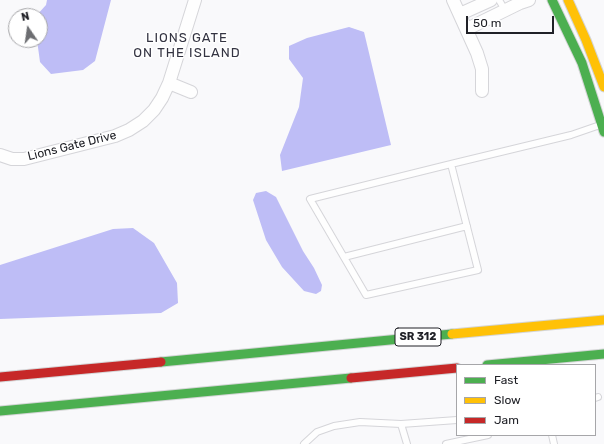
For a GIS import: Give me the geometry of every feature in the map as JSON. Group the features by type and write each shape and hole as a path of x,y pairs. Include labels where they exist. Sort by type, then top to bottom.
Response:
{"main road":[{"path":"552,0 582,63 603,129"},
{"path":"568,0 586,40 604,87"},
{"path":"592,30 604,63"},
{"name":"SR 312","path":"0,377 604,320"},
{"path":"498,364 604,354"},
{"path":"0,412 456,368"}],"street":[{"name":"Lions Gate Drive","path":"0,155 12,159 24,159 115,136 129,130 143,121 158,104 168,83 195,0"},
{"path":"453,0 477,53 482,69 482,91"},
{"path":"460,14 491,0"},
{"path":"467,29 502,5 529,0"},
{"path":"168,83 191,92"}],"lane":[{"path":"451,164 478,270 366,295 310,199 571,134 603,129"},
{"path":"344,257 467,226"},
{"path":"304,444 317,432 334,426 360,422 401,424 456,420"},
{"path":"401,424 406,444"},
{"path":"446,444 483,436"}],"water":[{"path":"47,0 111,0 95,61 83,70 51,74 40,62 38,48 48,48 48,8 43,8 46,5"},
{"path":"349,27 364,32 391,145 282,171 280,155 299,107 303,78 289,59 289,46 307,38"},
{"path":"266,191 276,197 303,251 314,268 322,285 321,291 316,294 304,291 282,267 266,240 253,200 256,193"},
{"path":"133,228 154,243 177,283 178,303 161,313 0,319 0,265 113,229"}],"traffic: fast":[{"path":"552,0 582,63 604,132"},
{"path":"161,362 452,334"},
{"path":"498,364 604,354"},
{"path":"0,411 351,378"}],"traffic: slow":[{"path":"568,0 586,40 604,87"},
{"path":"452,334 604,320"}],"traffic: jam":[{"path":"0,377 161,362"},
{"path":"351,378 456,368"}],"district":[{"name":"LIONS GATE ON THE ISLAND","path":"187,46"}]}
